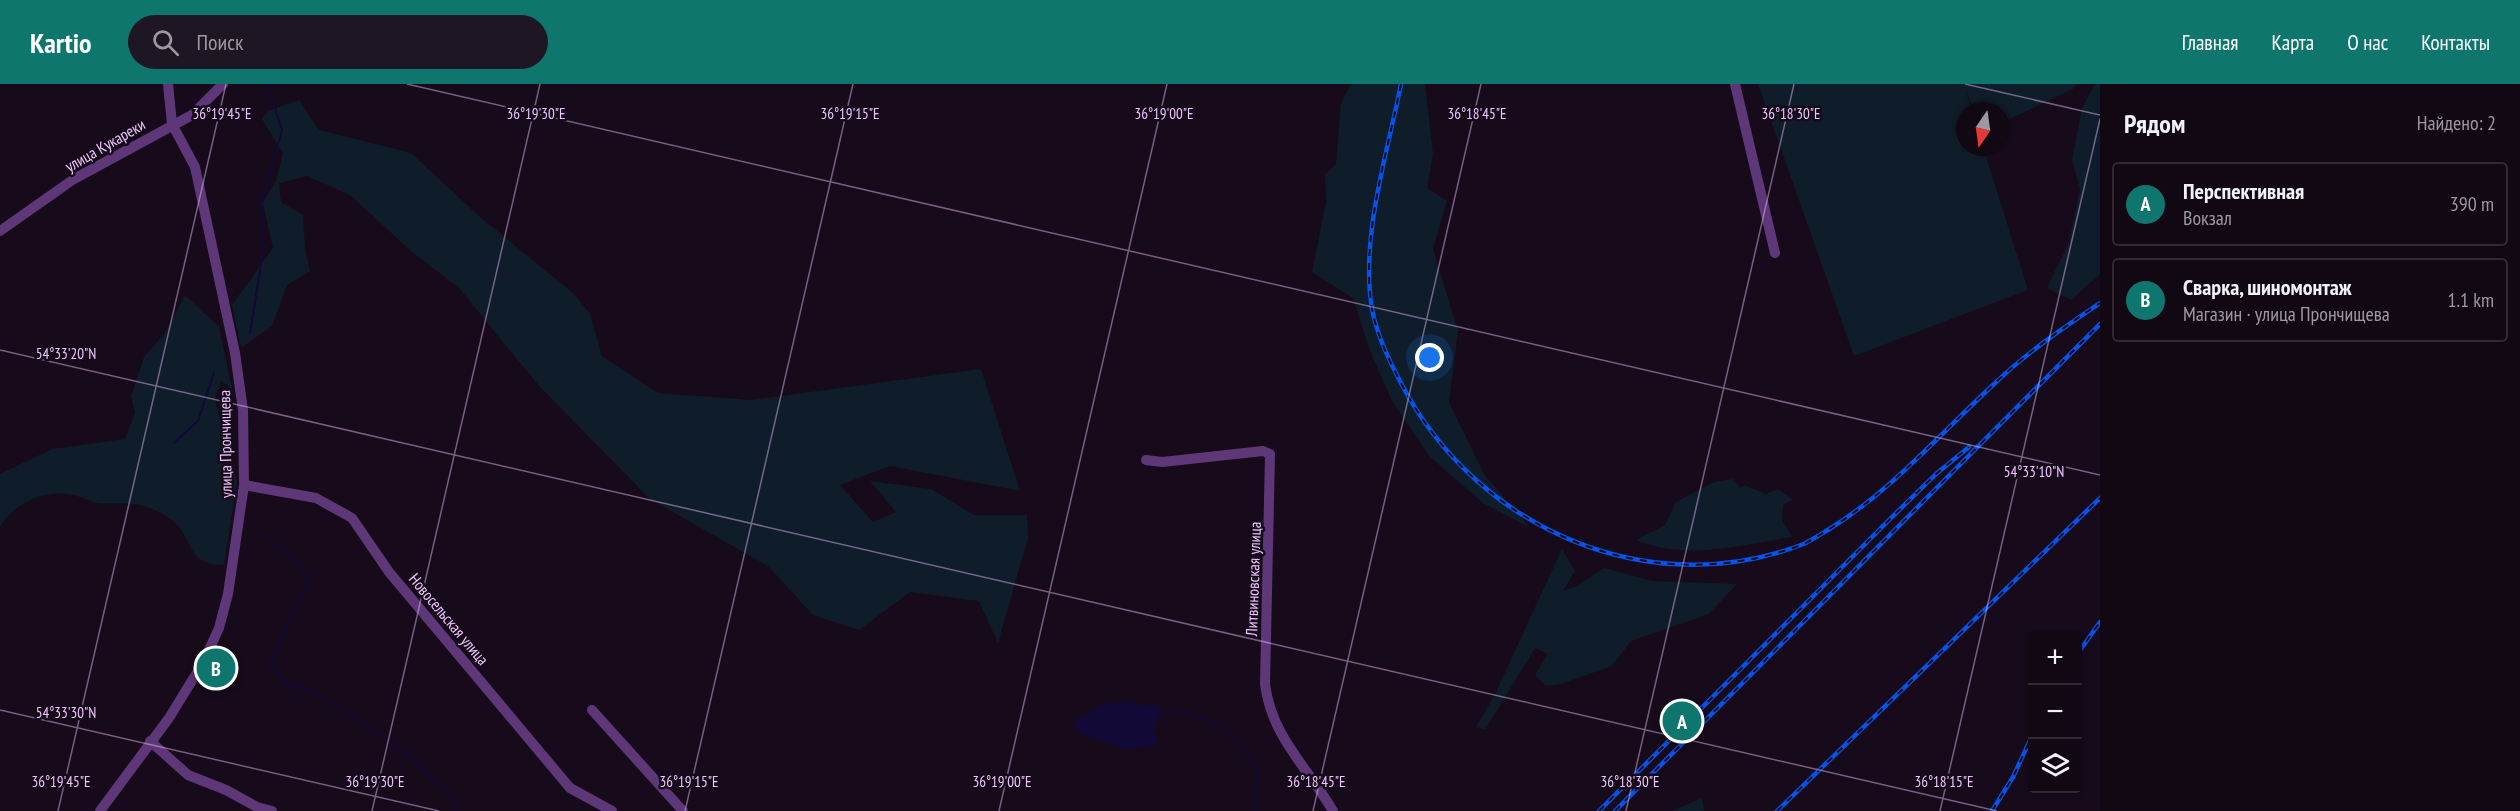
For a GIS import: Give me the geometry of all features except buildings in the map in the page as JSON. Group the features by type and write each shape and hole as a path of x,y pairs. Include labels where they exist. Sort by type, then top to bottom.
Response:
{"street":[{"name":"улица Прончищева","path":"100,811 169,718 204,661 219,628 228,594 244,485 243,410 233,343 195,166 172,124 168,84"},
{"name":"улица Кукареки","path":"0,231 74,179 192,115 223,84"},
{"path":"1735,84 1775,253"},
{"name":"Литвиновская улица","path":"1146,460 1162,462 1263,452 1270,454 1265,684 1269,710 1281,737 1319,786 1334,811"},
{"name":"Новосельская улица","path":"244,485 316,498 351,518 389,572 570,788 612,811"},
{"path":"592,710 683,811"},
{"path":"150,741 188,775 226,790 257,807 272,811"}],"shaded area":[{"path":"1351,84 1425,84 1433,154 1427,188 1447,201 1433,249 1458,331 1449,402 1484,474 1530,528 1483,503 1430,457 1392,401 1370,351 1353,298 1312,272 1326,202 1325,174 1336,164 1341,103"},
{"path":"1758,84 2076,84 2073,89 2010,119 2010,102 1970,102 1966,91 1969,102 1956,102 1956,156 1986,156 2028,290 1854,356"},
{"path":"2095,84 2100,84 2100,274 2071,300 2047,288 2069,242 2080,189 2072,160 2082,108"},
{"path":"299,100 319,130 411,153 480,217 573,293 590,314 602,356 658,393 751,400 981,369 1020,491 890,466 840,485 873,522 896,512 870,481 931,489 974,515 1027,515 1028,538 998,643 979,601 910,592 859,630 813,615 768,566 650,499 539,386 459,288 412,252 350,195 307,176 279,183 281,202 303,215 305,249 310,271 287,285 272,326 241,348 232,305 273,248 263,203 276,181 283,153 262,119 268,111"},
{"path":"185,295 219,327 234,399 229,386 221,381 215,400 237,482 224,565 201,560 195,555 177,525 159,512 142,505 99,503 75,496 51,494 22,505 0,526 0,474 52,449 125,439 135,413 131,396 144,357 165,333"},
{"path":"1733,479 1740,488 1744,485 1766,494 1778,489 1793,500 1783,505 1782,521 1792,537 1733,547 1694,550 1675,550 1636,540 1665,525 1676,502 1714,482"},
{"path":"1562,549 1575,571 1563,591 1577,586 1604,568 1652,581 1737,584 1709,614 1631,641 1612,666 1561,684 1546,686 1535,675 1548,654 1535,648 1485,730 1476,727 1495,694"},
{"path":"1127,701 1148,706 1160,704 1155,730 1158,745 1127,750 1076,732 1076,721 1100,705"},
{"path":"1702,798 1704,811 1672,811"}],"waterway":[{"path":"250,334 262,257 261,205 282,130 267,84"},
{"path":"174,443 198,421 214,373"},
{"path":"260,533 292,557 309,580 271,661 283,682 316,693 393,743 451,795 456,811"},
{"path":"1157,717 1174,712 1189,713 1225,727 1246,754 1257,763 1255,811"}],"railway":[{"path":"1401,84 1377,196 1370,254 1369,282 1372,309 1389,358 1402,385 1434,435 1474,478 1521,514 1572,540 1627,558 1684,565 1743,561 1805,543 1854,513 1896,479 2018,362 2100,303"},
{"path":"1615,811 2100,324"},
{"path":"1599,811 1891,518 1936,474 1969,447"},
{"path":"1777,811 2100,498"},
{"path":"2082,647 2100,622"},
{"path":"1992,811 2013,777 2031,739"}],"place":[{"name":"Сварка, шиномонтаж","path":"216,668"},
{"name":"Перспективная","path":"1682,721"}]}
